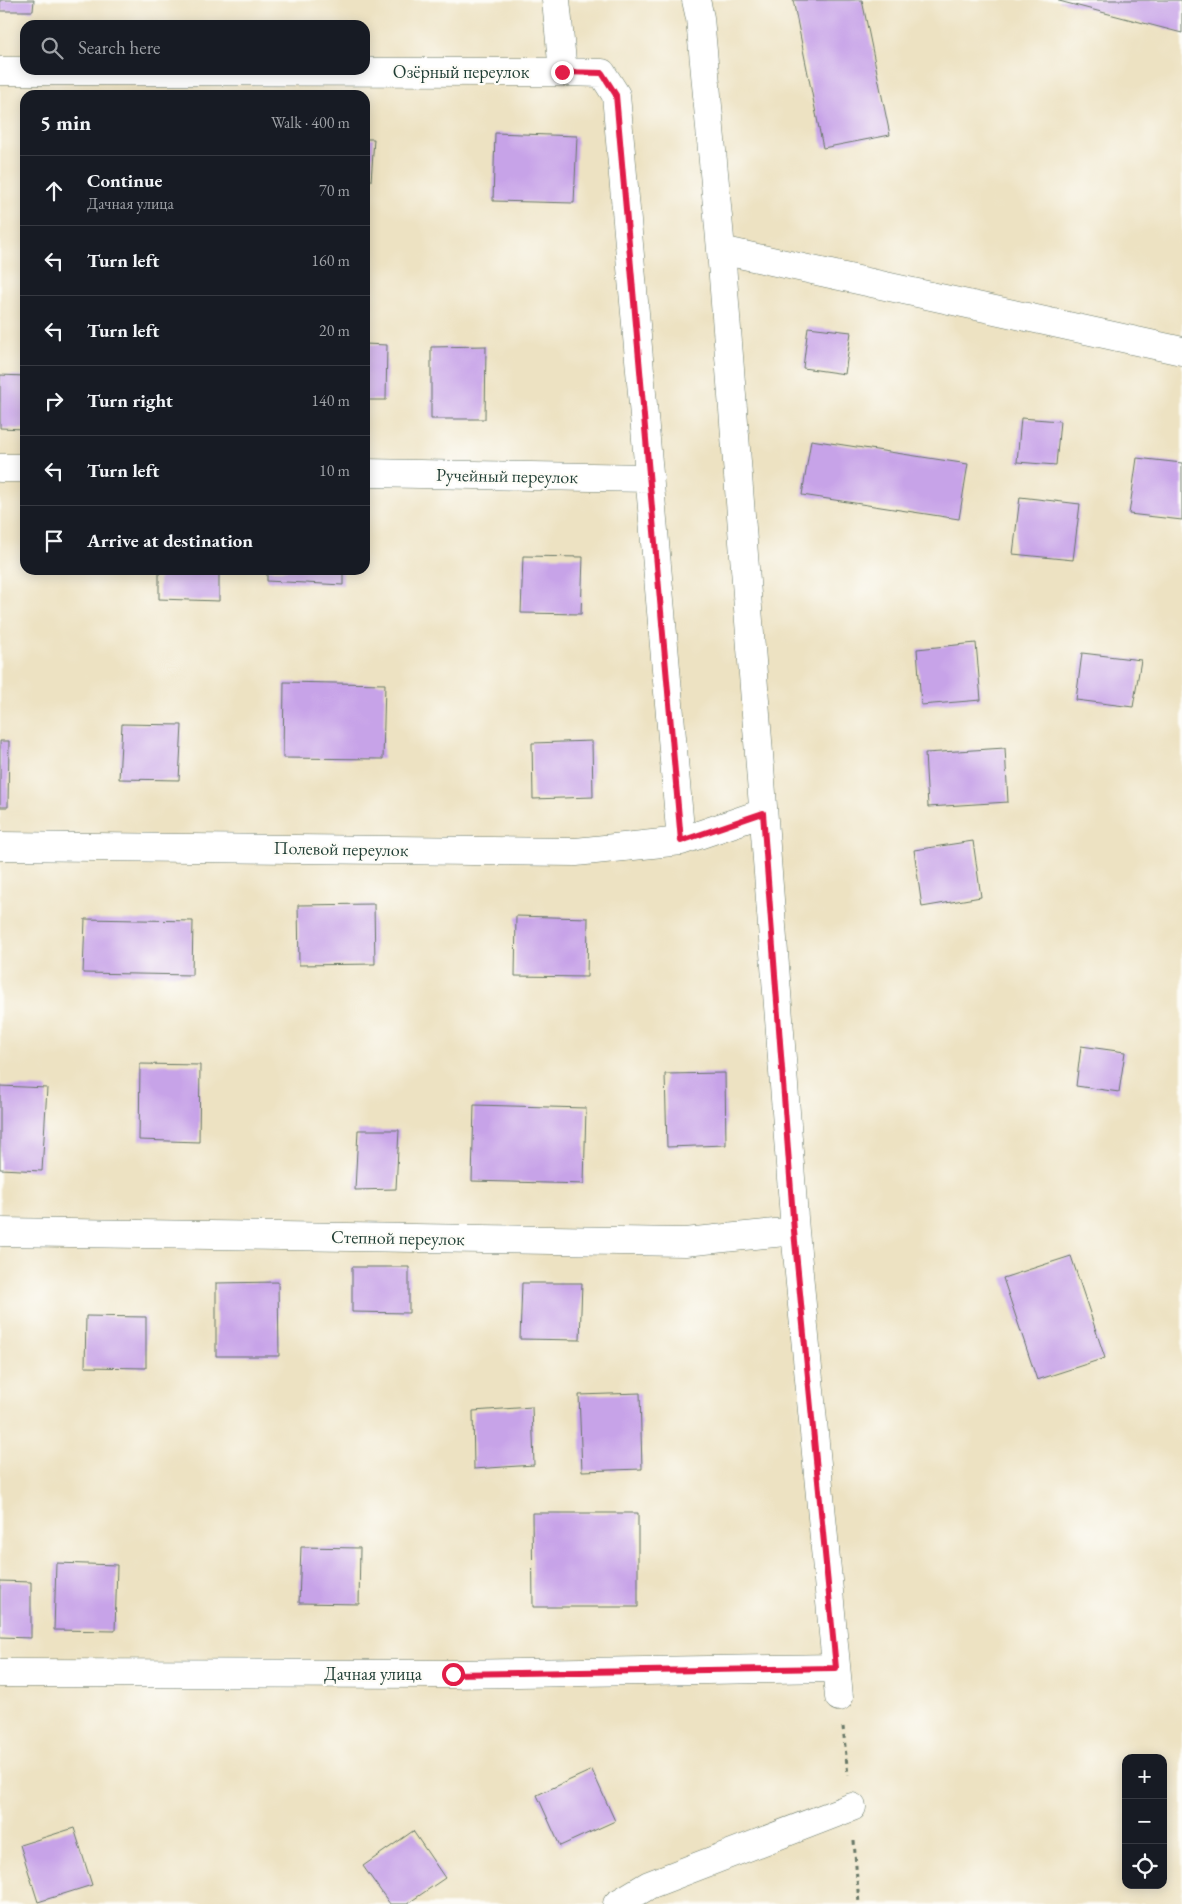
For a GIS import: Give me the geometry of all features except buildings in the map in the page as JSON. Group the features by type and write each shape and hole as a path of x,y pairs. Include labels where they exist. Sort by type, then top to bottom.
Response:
{"street":[{"path":"556,0 562,72"},
{"path":"696,0 700,18 721,250 794,1231 839,1697"},
{"name":"Озёрный переулок","path":"0,71 20,71"},
{"name":"Озёрный переулок","path":"370,72 602,73 616,95 650,478"},
{"path":"721,250 1182,351"},
{"path":"0,468 20,468"},
{"name":"Ручейный переулок","path":"370,473 650,478"},
{"path":"650,478 681,841"},
{"name":"Полевой переулок","path":"0,846 576,852 681,841 763,813"},
{"name":"Степной переулок","path":"0,1232 685,1242 794,1231"},
{"name":"Дачная улица","path":"0,1673 453,1674 836,1668"},
{"path":"617,1904 649,1885 852,1807"}],"route":[{"path":"453,1674 836,1668 794,1231 763,813 681,841 616,95 602,73 562,72"}]}
